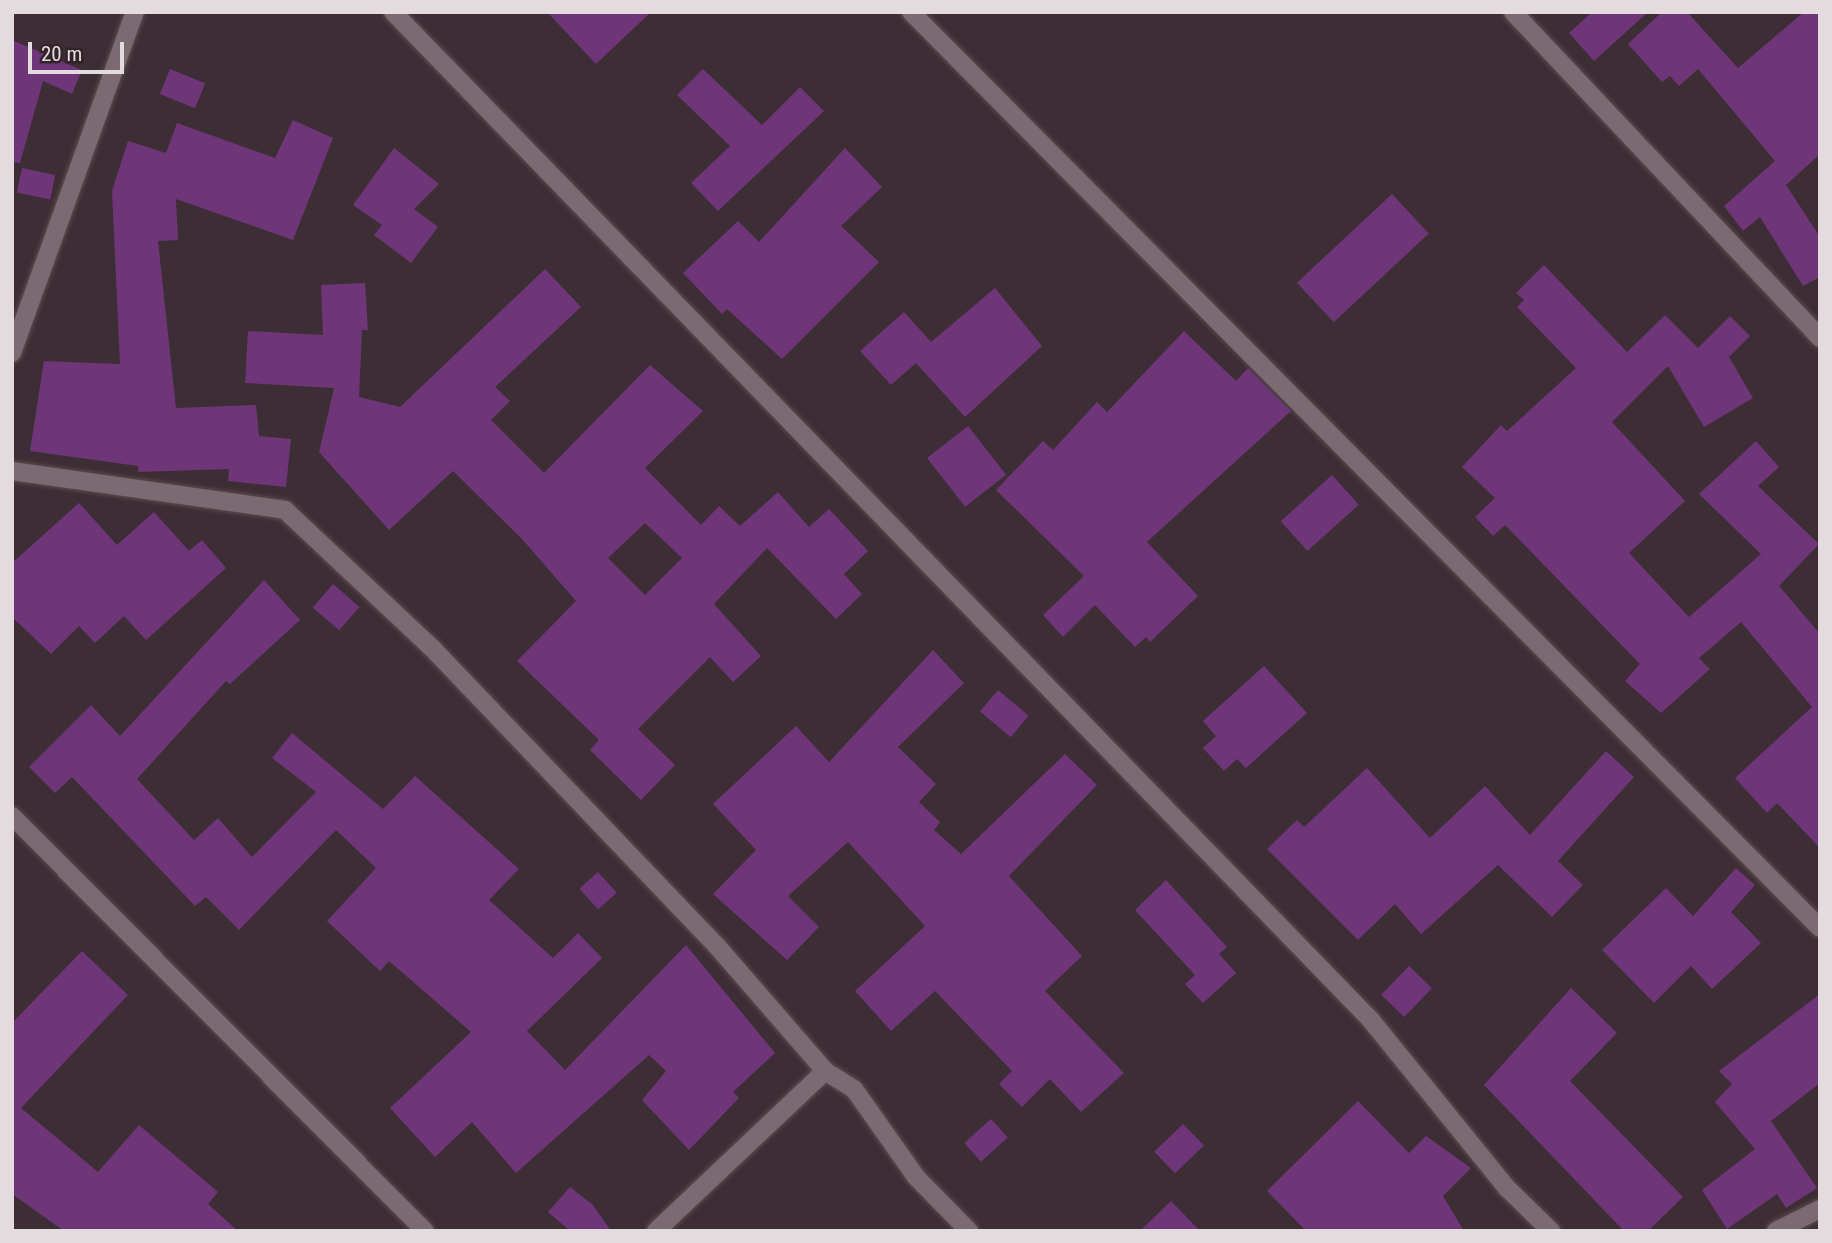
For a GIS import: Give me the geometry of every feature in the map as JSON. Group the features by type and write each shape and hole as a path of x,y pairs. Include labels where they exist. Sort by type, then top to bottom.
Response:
{"street":[{"path":"12,353 135,12"},
{"path":"393,12 1370,1019 1507,1188 1551,1231"},
{"path":"911,12 1820,928"},
{"path":"1513,12 1820,338"},
{"path":"12,471 285,510 443,659 716,945 825,1071 854,1089 916,1177 969,1231"},
{"path":"12,816 425,1231"},
{"path":"656,1231 825,1071"},
{"path":"1776,1231 1820,1209"}],"building":[{"path":"547,12 651,12 596,64"},
{"path":"1592,12 1648,12 1594,61 1569,33"},
{"path":"1662,12 1687,12 1738,68 1804,12 1820,12 1820,154 1786,185 1820,237 1820,277 1803,286 1760,217 1743,231 1724,206 1775,161 1698,69 1679,86 1670,76 1662,82 1628,44"},
{"path":"12,40 82,70 72,94 43,81 20,163 12,162"},
{"path":"170,69 205,83 195,108 160,94"},
{"path":"703,69 762,125 800,87 824,111 718,211 691,183 730,146 677,95"},
{"path":"293,120 333,138 293,240 176,199 178,240 158,241 176,408 256,405 259,436 291,439 286,487 228,481 229,469 138,472 138,466 30,451 44,361 120,364 112,191 128,141 166,153 177,123 275,158"},
{"path":"394,148 439,184 414,209 438,227 411,263 374,235 382,225 353,205"},
{"path":"845,148 882,187 841,226 879,262 782,359 727,309 722,314 683,273 738,221 759,242"},
{"path":"22,168 55,175 50,200 17,192"},
{"path":"1392,194 1429,233 1334,322 1297,283"},
{"path":"1544,265 1627,352 1665,315 1698,348 1730,316 1750,336 1729,357 1753,398 1704,427 1668,366 1612,422 1685,501 1629,553 1689,617 1761,554 1699,494 1756,441 1779,467 1758,486 1819,544 1779,586 1820,634 1820,848 1777,803 1767,813 1735,778 1812,707 1741,622 1699,658 1710,669 1661,713 1625,681 1640,664 1505,525 1493,536 1475,517 1495,498 1462,467 1501,425 1507,431 1576,368 1517,307 1524,300 1516,293"},
{"path":"545,269 581,307 495,387 510,401 491,420 544,473 650,365 703,411 645,468 701,525 719,506 740,526 778,492 809,527 829,509 868,551 844,574 862,594 836,619 767,548 714,604 761,656 733,682 710,657 638,729 675,765 641,800 590,750 599,740 517,661 576,601 522,539 453,471 389,530 319,452 334,388 245,383 248,331 323,335 321,285 365,283 368,330 362,330 359,397 400,407","holes":["645,523 682,558 645,595 608,558"]},
{"path":"995,288 1042,346 965,417 916,363 891,385 860,351 904,312 931,342"},
{"path":"1184,331 1236,381 1248,368 1291,411 1147,542 1198,596 1150,642 1146,637 1135,647 1095,605 1063,637 1043,615 1084,576 996,490 1043,441 1053,450 1097,402 1107,412"},
{"path":"968,426 1006,475 965,507 927,458"},
{"path":"1332,475 1359,505 1307,551 1281,521"},
{"path":"79,503 117,545 154,512 189,551 202,540 226,568 146,640 124,616 95,643 79,626 51,654 12,617 12,563"},
{"path":"264,580 300,620 230,684 226,681 137,779 194,840 218,818 252,857 316,792 272,758 292,733 383,809 415,776 519,869 489,900 553,958 578,933 602,958 527,1031 565,1070 686,945 775,1053 733,1092 739,1098 689,1150 642,1100 666,1071 649,1055 516,1173 472,1122 435,1157 390,1108 471,1032 389,961 380,971 327,921 376,868 336,830 239,930 206,897 195,906 72,777 55,793 29,767 91,705 120,736"},
{"path":"333,584 359,607 339,630 313,607"},
{"path":"933,650 964,683 898,747 936,784 919,802 940,822 934,830 961,854 1065,754 1097,785 1009,876 1082,956 1045,991 1124,1073 1081,1112 1050,1079 1022,1107 999,1084 1012,1071 935,991 891,1031 855,991 925,926 848,842 788,896 819,927 787,960 713,894 756,850 713,804 796,726 829,762"},
{"path":"1264,666 1307,713 1246,768 1237,759 1224,771 1203,748 1216,736 1203,721"},
{"path":"998,690 1029,716 1011,737 980,711"},
{"path":"1606,751 1634,777 1558,861 1583,885 1552,917 1498,865 1421,934 1395,904 1358,940 1267,849 1297,820 1304,827 1367,768 1430,838 1485,786 1530,835"},
{"path":"1736,868 1755,885 1731,912 1761,943 1712,989 1691,966 1654,1003 1602,950 1666,888 1693,916"},
{"path":"598,872 617,893 598,910 579,889"},
{"path":"1166,880 1227,947 1219,954 1236,973 1203,1003 1185,984 1195,975 1135,910"},
{"path":"82,951 128,995 21,1108 98,1172 139,1125 218,1192 208,1204 238,1231 64,1231 12,1194 12,1023"},
{"path":"1409,966 1432,988 1404,1017 1381,995"},
{"path":"1571,988 1617,1033 1570,1081 1683,1197 1648,1231 1624,1231 1484,1085"},
{"path":"1820,994 1820,1083 1771,1121 1817,1188 1786,1208 1777,1194 1727,1229 1702,1190 1755,1149 1715,1102 1732,1084 1719,1071"},
{"path":"1358,1101 1409,1153 1426,1136 1471,1168 1443,1196 1464,1231 1306,1231 1267,1191"},
{"path":"991,1119 1008,1138 981,1162 964,1143"},
{"path":"1183,1124 1204,1146 1175,1173 1154,1152"},
{"path":"570,1187 593,1205 611,1231 570,1231 548,1212"},
{"path":"1171,1201 1200,1231 1140,1231"}]}
